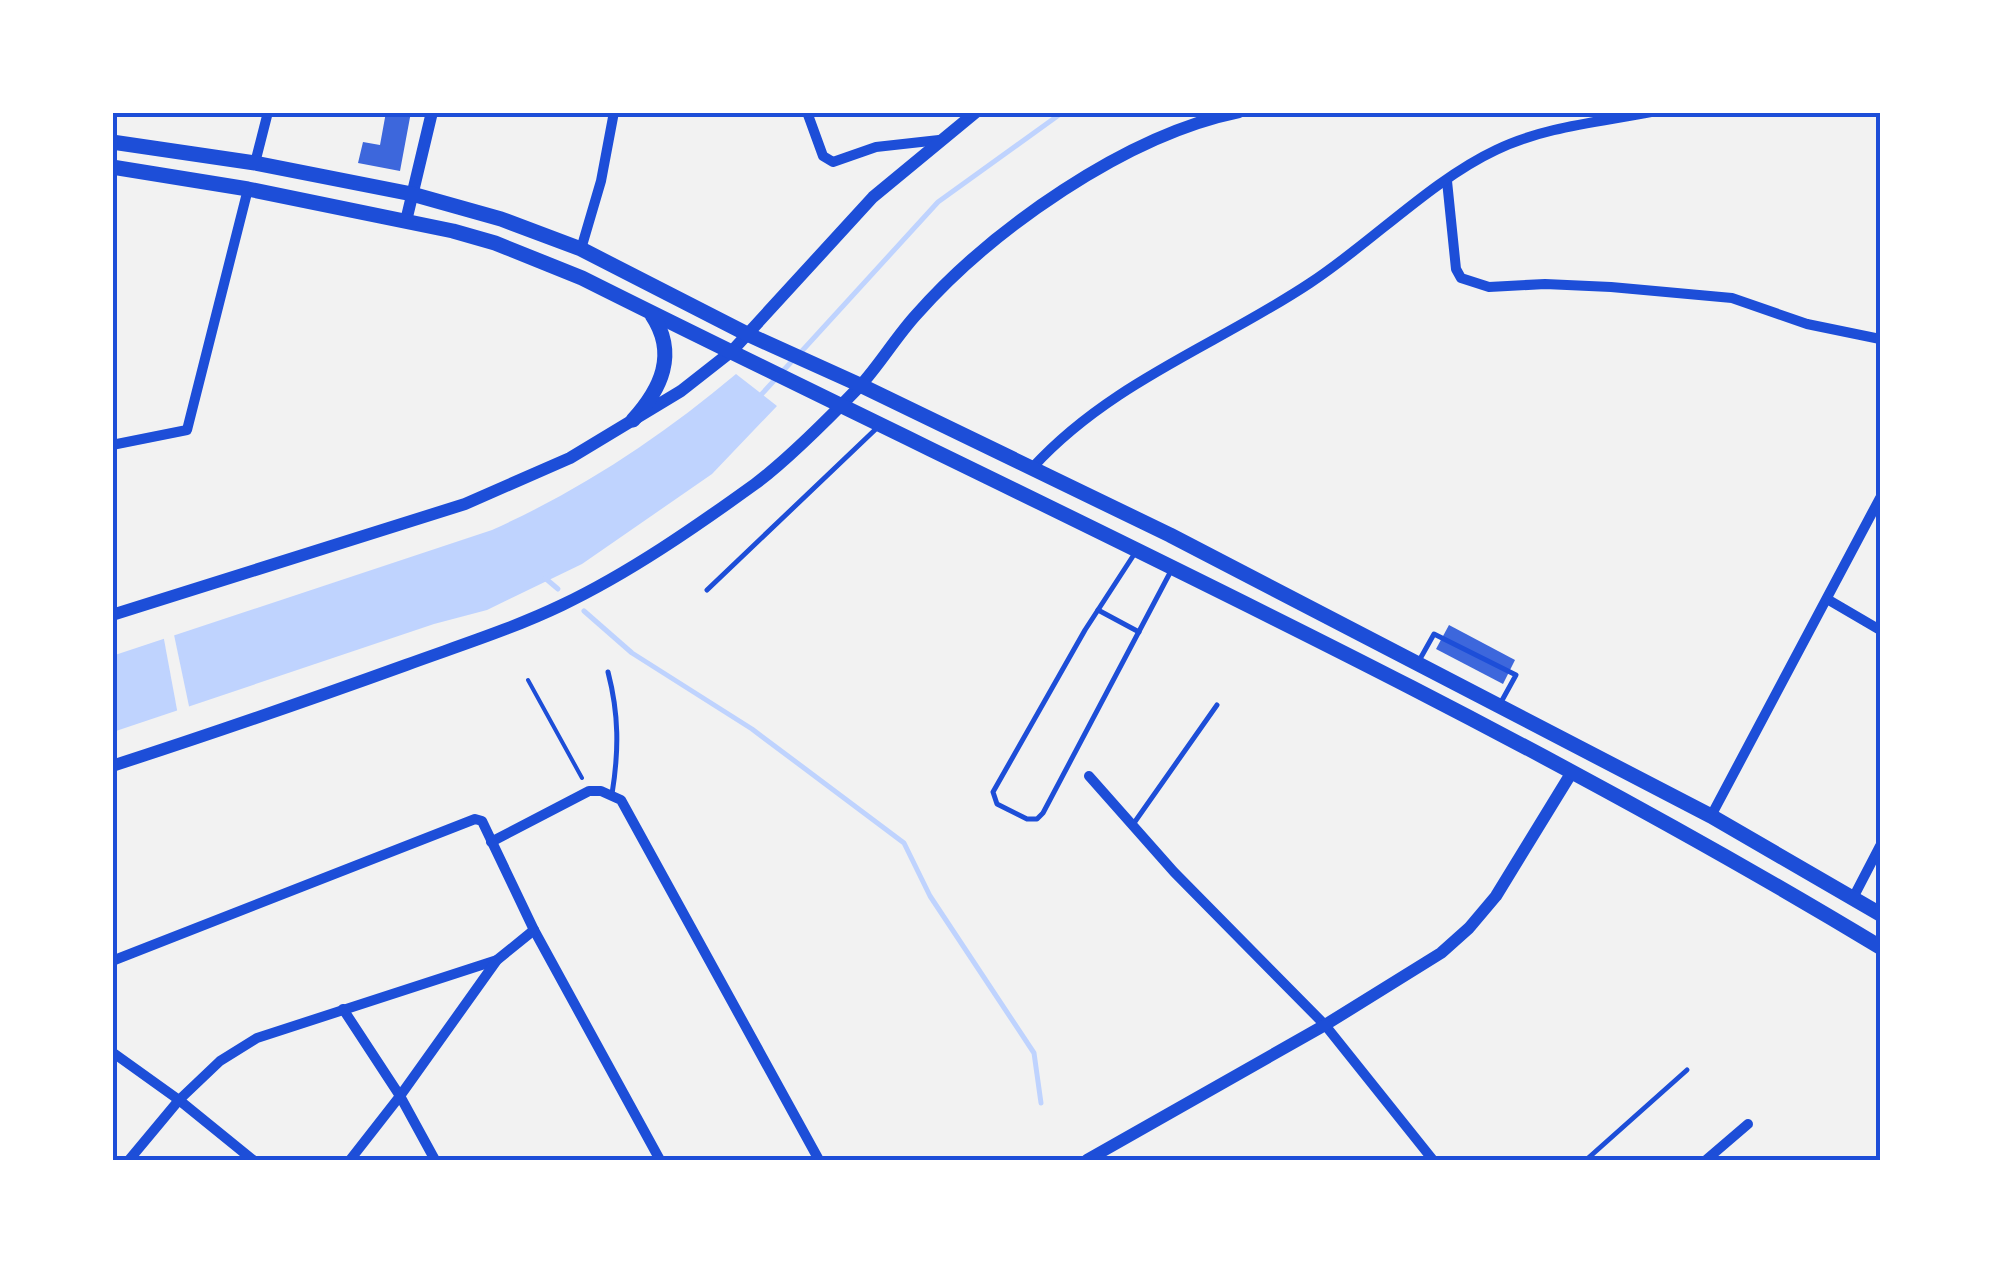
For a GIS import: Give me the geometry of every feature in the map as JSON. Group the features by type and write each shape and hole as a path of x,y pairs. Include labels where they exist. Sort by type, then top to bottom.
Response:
{"main road":[{"path":"112,142 255,163 412,194 501,219 581,249 752,336 1033,467 1711,816 1880,914"},
{"path":"114,170 248,189 406,221 495,243 582,278 1381,672 1705,844 1880,947"},
{"path":"633,420 650,401 665,370 662,329 650,312"}],"street":[{"path":"255,163 268,112"},
{"path":"406,221 432,112"},
{"path":"581,249 614,112"},
{"path":"807,112 822,156 833,162 876,147 939,140"},
{"path":"112,615 465,504 570,458 740,354 873,197 976,112"},
{"path":"112,766 304,702 562,606 645,558 758,482 860,385 916,314 974,257 1064,190 1134,150 1212,118 1239,112"},
{"path":"1033,467 1086,416 1142,378 1309,284 1446,180 1500,148 1539,134 1651,112"},
{"path":"1446,180 1456,269 1461,278 1472,284 1627,288 1732,298 1807,324 1880,339"},
{"path":"112,445 188,430 248,189"},
{"path":"1711,816 1880,498"},
{"path":"1828,599 1880,630"},
{"path":"1087,1160 1325,1025 1441,953 1496,896 1572,772"},
{"path":"1089,776 1325,1025 1429,1156 1414,1160"},
{"path":"491,842 589,791 612,794 621,800 819,1160"},
{"path":"112,961 475,819 482,821 534,930 660,1160"},
{"path":"1852,898 1880,846"},
{"path":"350,1160 496,960 534,930"},
{"path":"129,1160 179,1100 220,1061 257,1038 496,960"},
{"path":"343,1009 400,1096 435,1160"},
{"path":"112,1052 254,1160"},
{"path":"1706,1160 1748,1124"}],"lane":[{"path":"706,590 881,424"},
{"path":"1136,551 993,792 997,804 1027,819 1043,813 1172,568"},
{"path":"1098,610 1139,632"},
{"path":"1417,665 1434,634 1516,674 1499,707"},
{"path":"608,672 618,718 619,748 612,794"},
{"path":"1133,826 1217,705"},
{"path":"1586,1160 1687,1070"}],"path":[{"path":"528,680 589,791"}],"water":[{"path":"736,374 777,406 712,474 582,564 487,610 434,624 113,732 112,656 492,530 619,461"}],"pier":[{"path":"173,630 190,711 178,715 163,634"}],"building":[{"path":"386,112 411,112 400,171 358,163 363,142 380,145"},
{"path":"1449,625 1515,660 1503,684 1436,649"}],"waterway":[{"path":"801,352 938,202 1063,112"},
{"path":"760,396 793,360"},
{"path":"545,578 558,589"},
{"path":"584,611 632,653 752,729 904,843 930,896 1034,1053 1041,1103"}]}
